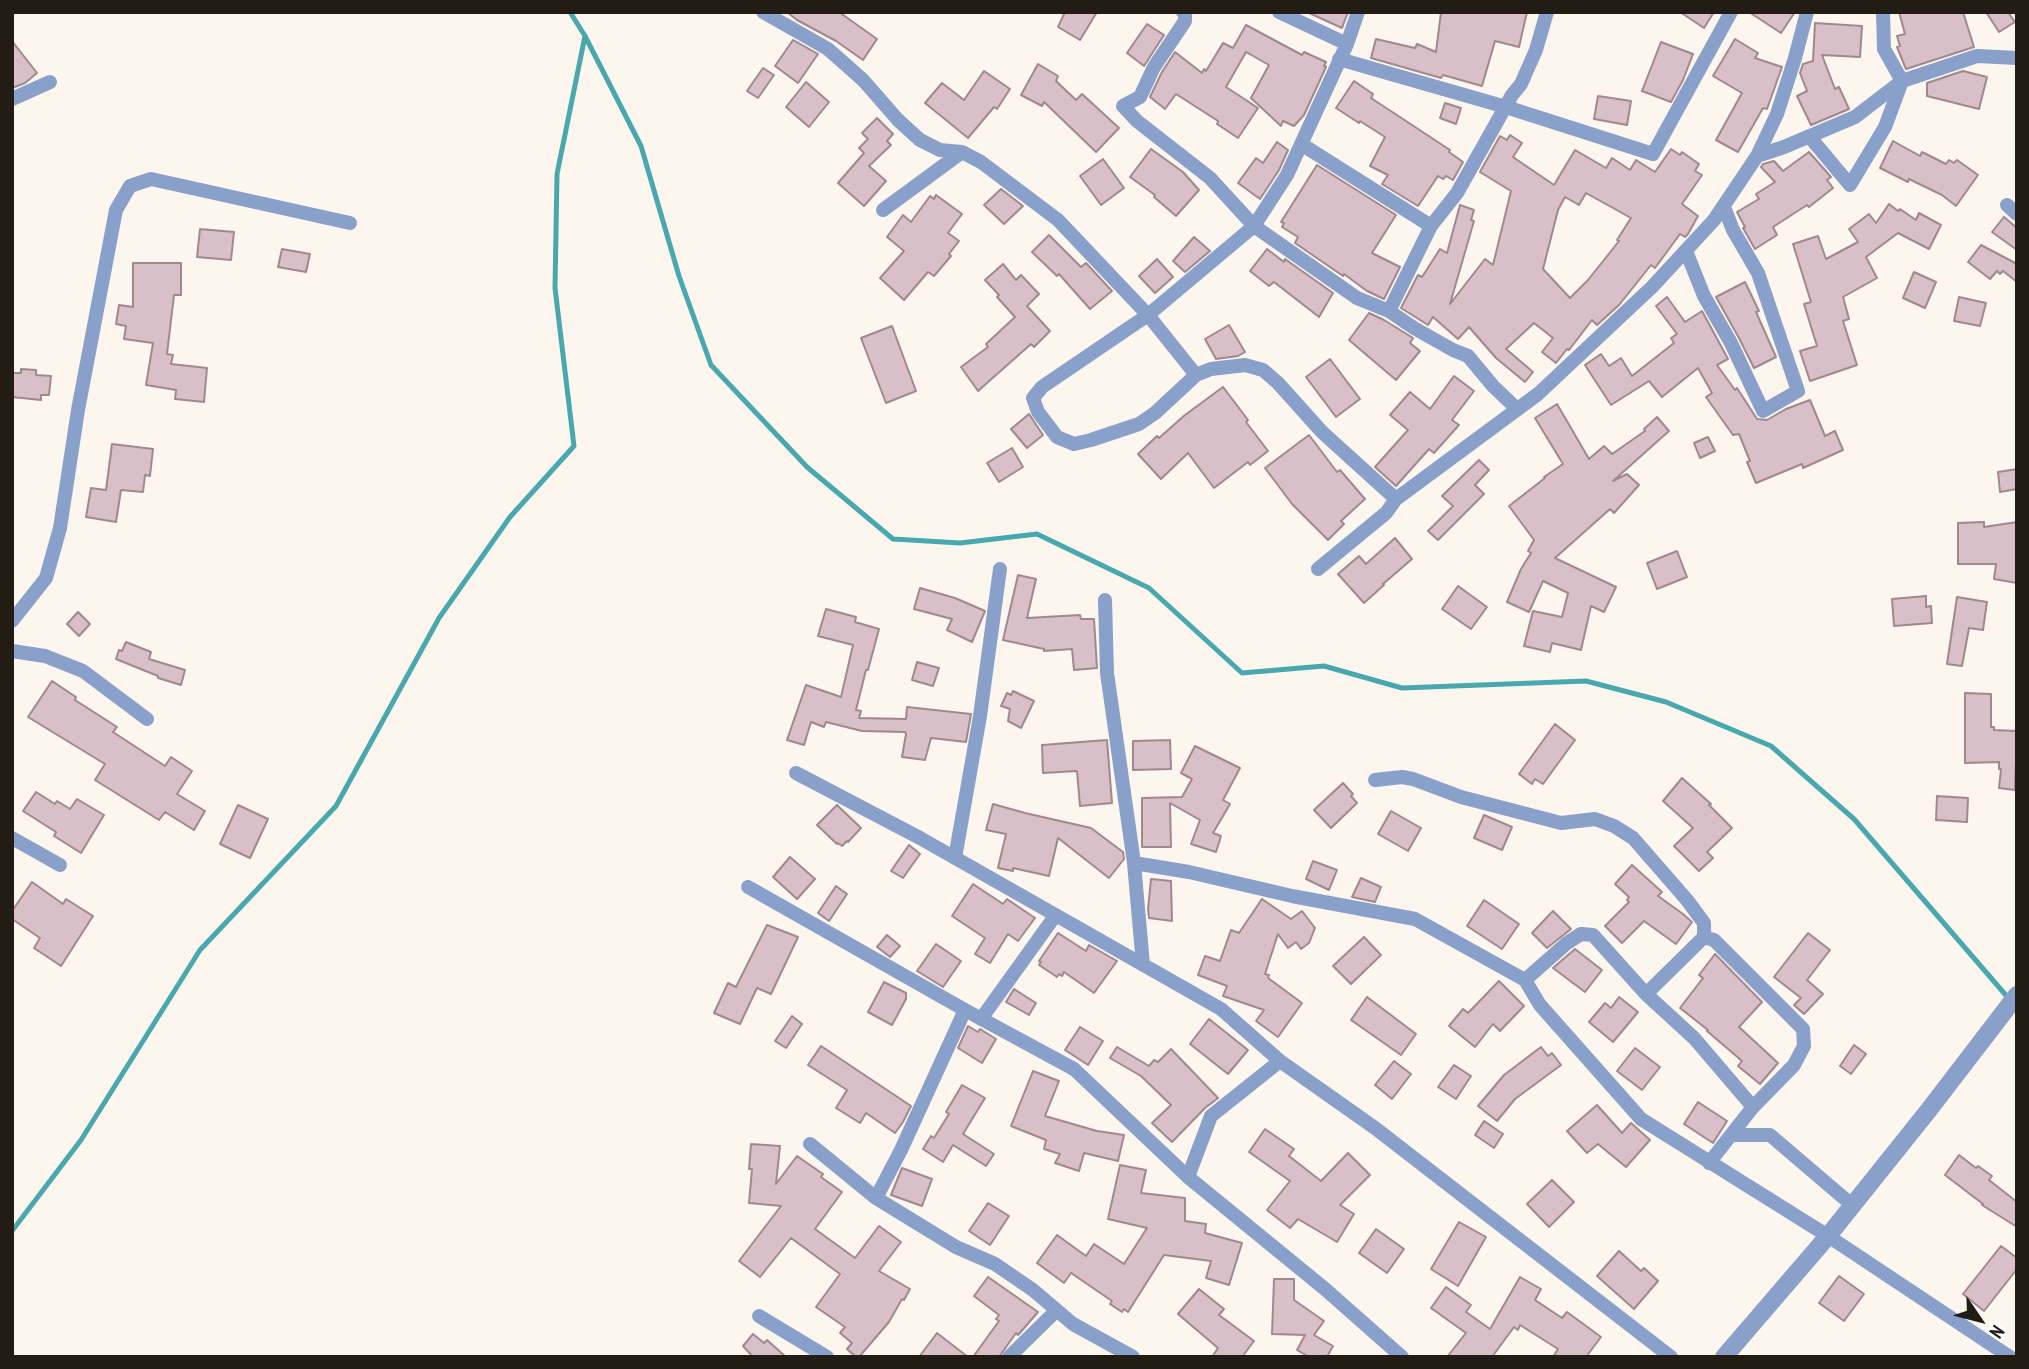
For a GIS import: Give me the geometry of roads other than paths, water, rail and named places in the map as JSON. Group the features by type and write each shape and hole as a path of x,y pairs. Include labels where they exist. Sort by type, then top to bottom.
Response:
{"street":[{"path":"763,12 828,49 863,80 898,120 920,140 940,150 962,152 981,162 1058,220 1148,315 1196,375"},
{"path":"1183,12 1185,21 1154,67 1140,97 1123,106 1137,121 1210,178 1254,226 1357,298 1389,311 1414,328 1468,356 1517,409"},
{"path":"1279,12 1347,44"},
{"path":"1358,12 1347,44 1287,175 1254,226 1148,315 1042,387 1033,398 1038,412 1057,437 1074,444 1139,424 1196,375 1211,369 1245,365 1263,370 1322,432 1396,499"},
{"path":"1389,311 1432,226 1457,193 1527,73 1547,12"},
{"path":"1339,60 1506,107 1653,154 1731,12"},
{"path":"1318,569 1386,513 1396,499 1538,394 1643,296 1686,251 1724,207 1758,156 1777,114 1807,12"},
{"path":"1809,136 1850,185 1885,127 1902,81 1884,49 1883,12"},
{"path":"1758,156 1854,117 1902,81 1977,56 2017,58"},
{"path":"12,99 50,82"},
{"path":"1770,128 1784,147"},
{"path":"1301,144 1432,226"},
{"path":"883,210 962,152"},
{"path":"12,621 46,578 60,528 78,410 116,210 130,186 151,179 350,223"},
{"path":"1686,251 1704,296 1731,343 1763,411 1798,391 1758,273 1732,230 1724,207"},
{"path":"955,858 980,716 1000,569"},
{"path":"1105,600 1107,673 1134,863 1143,965"},
{"path":"12,651 45,656 83,671 148,719"},
{"path":"796,773 955,858 1221,1009 1280,1061 1375,1128 1671,1357"},
{"path":"1375,780 1402,777 1413,779 1461,797 1561,823 1595,819 1614,826 1633,838 1704,923 1704,937 1646,994"},
{"path":"12,838 60,865"},
{"path":"1134,863 1415,919 1525,980 1540,1005 1641,1119 1828,1236 2010,1357"},
{"path":"748,887 1074,1069 1188,1177 1325,1289 1402,1357"},
{"path":"981,1019 1055,916"},
{"path":"1525,980 1567,943 1581,934 1593,935 1646,994 1694,1038 1754,1107"},
{"path":"1704,937 1714,940 1803,1029 1804,1046 1794,1065 1754,1107 1709,1163"},
{"path":"1724,1357 1828,1236 2017,995"},
{"path":"876,1198 965,1010"},
{"path":"1188,1177 1211,1116 1280,1061"},
{"path":"1731,1135 1770,1135 1852,1205"},
{"path":"810,1144 876,1198 956,1247 995,1264 1034,1290 1073,1324 1132,1357"},
{"path":"1009,1357 1056,1311"},
{"path":"759,1315 827,1357"}],"waterway":[{"path":"570,12 641,146 679,276 711,365 807,467 893,539 960,543 1037,534 1149,588 1242,673 1324,666 1402,688 1586,681 1666,702 1771,746 1854,819 2010,1000"},
{"path":"12,1231 81,1140 200,950 336,806 439,618 510,517 574,446 555,288 557,174 585,36"}]}
